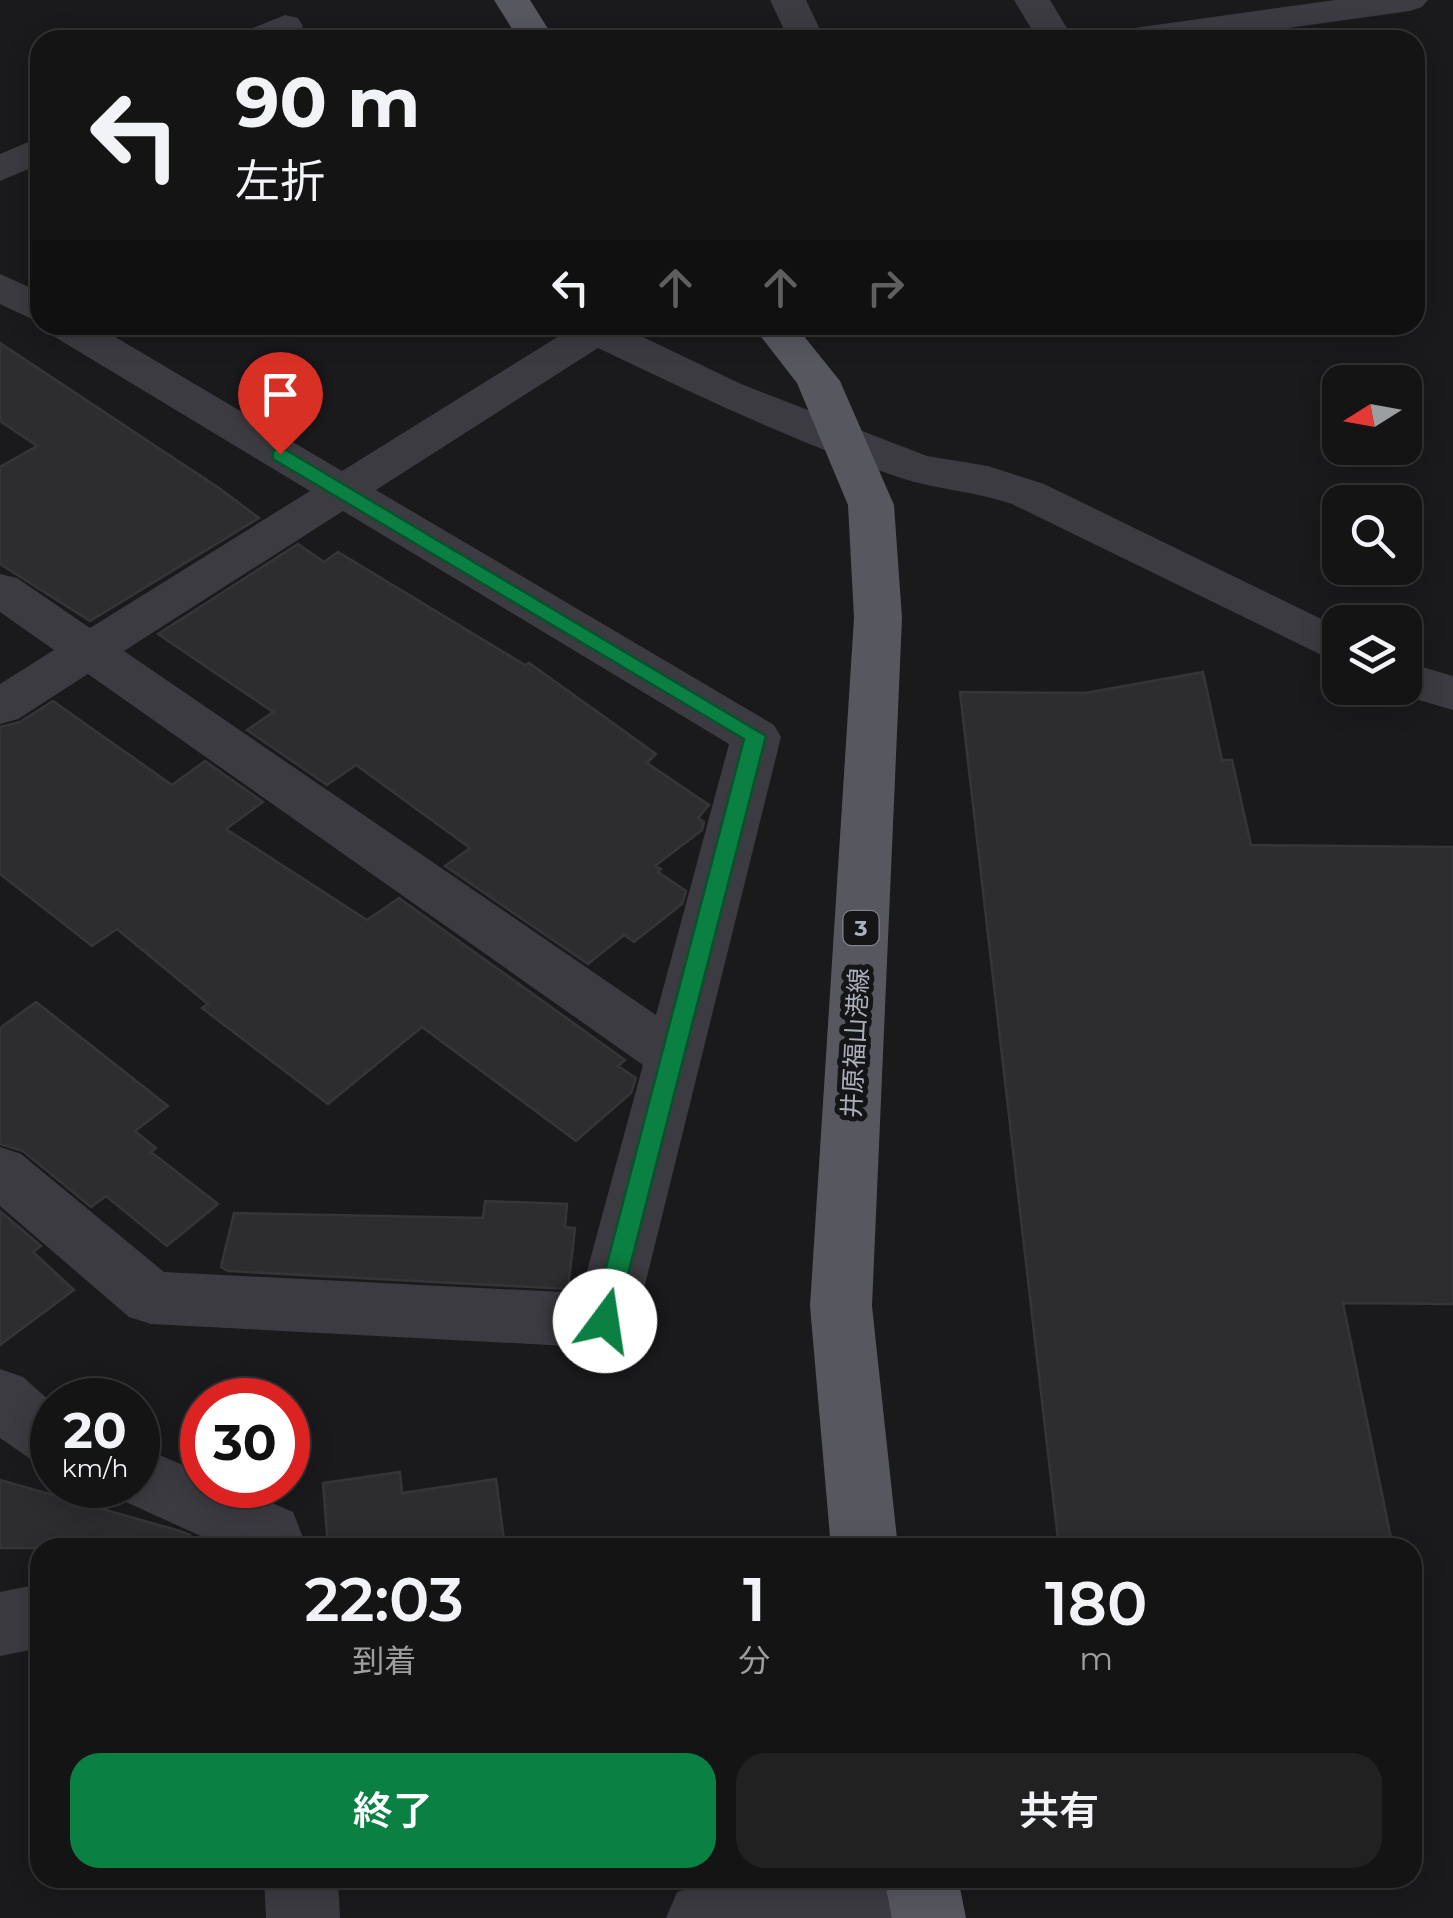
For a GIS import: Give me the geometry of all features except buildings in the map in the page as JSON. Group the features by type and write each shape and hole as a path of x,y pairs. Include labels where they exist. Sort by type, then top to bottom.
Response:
{"main road":[{"path":"512,0 531,30"},
{"name":"井原福山港線","path":"781,335 818,381 871,506 878,618 841,1306 864,1538"}],"street":[{"path":"788,0 802,30"},
{"path":"1032,0 1050,30"},
{"path":"1179,30 1304,6 1410,0"},
{"path":"0,169 30,154"},
{"path":"0,286 30,304"},
{"path":"0,1171 151,1298 605,1321 670,1054 756,736 82,335"},
{"path":"0,707 341,492 579,335"},
{"path":"605,335 726,393 842,435 917,468 988,480 1028,494 1322,639"},
{"path":"0,589 670,1054"},
{"path":"1422,684 1453,693"},
{"path":"0,1397 30,1421"},
{"path":"160,1486 269,1534 270,1538"},
{"path":"0,1624 30,1618"},
{"path":"302,1888 303,1918"},
{"path":"702,1918 924,1895"}],"route":[{"path":"280,454 756,736 670,1054 605,1321"}]}
